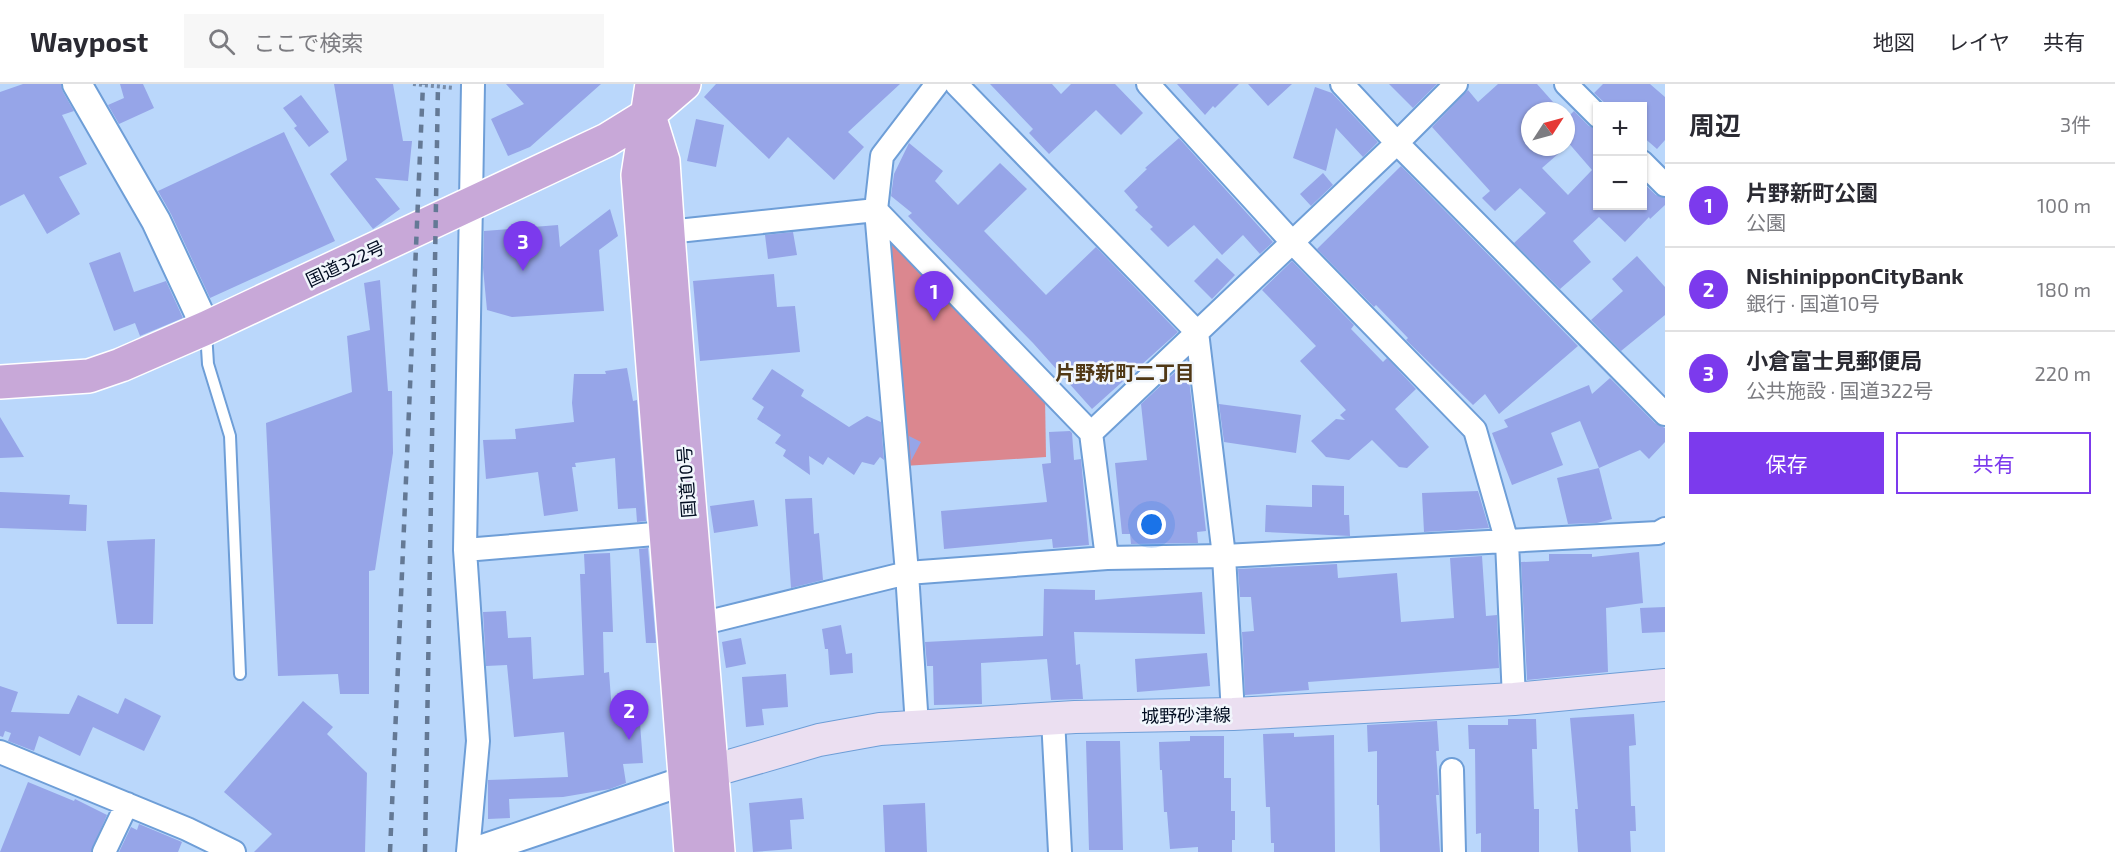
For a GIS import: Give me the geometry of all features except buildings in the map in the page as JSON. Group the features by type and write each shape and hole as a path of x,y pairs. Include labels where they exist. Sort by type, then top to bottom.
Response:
{"highway":[{"path":"651,99 684,84"},
{"name":"国道322号","path":"0,382 89,376 121,365 206,328 607,140 651,99"},
{"name":"国道10号","path":"651,99 663,161 690,532 700,624 699,776 692,852"},
{"name":"国道10号","path":"651,99 638,175 666,533 699,776 718,852"}],"main road":[{"name":"城野砂津線","path":"699,776 819,740 880,729 1053,718 1233,714 1514,699 1665,684"}],"street":[{"path":"77,84 156,221 206,328"},
{"path":"917,726 907,573 876,210 882,156 937,84"},
{"path":"956,84 1197,332 1224,556 1233,714"},
{"path":"1149,84 1292,242 1475,430 1507,542 1514,699"},
{"path":"1342,84 1397,143 1665,414"},
{"path":"1091,433 1397,143 1456,84"},
{"path":"1566,84 1593,111"},
{"path":"468,852 478,741 465,550 475,87"},
{"path":"1647,167 1665,185"},
{"path":"668,232 876,210"},
{"path":"876,210 1091,433 1107,558"},
{"path":"700,624 907,573 1107,558 1224,556 1507,542 1658,533 1665,529"},
{"path":"465,550 666,533"},
{"path":"1053,718 1060,852"},
{"path":"0,752 187,829 228,851"},
{"path":"1452,770 1454,852"},
{"path":"474,852 699,776"},
{"path":"104,852 127,804"}],"lane":[{"path":"206,328 208,364 230,436 240,674"}],"path":[{"path":"413,84 475,87"}],"shaded area":[{"path":"898,241 1045,396 1046,457 904,466 887,246"}],"railway":[{"path":"390,852 423,84"},
{"path":"425,852 438,84"}],"place":[{"name":"小倉富士見郵便局","path":"523,271"},
{"name":"片野新町公園","path":"934,321"},
{"name":"NishinipponCityBank","path":"629,740"}],"district":[{"name":"片野新町二丁目","path":"1125,372"}]}
